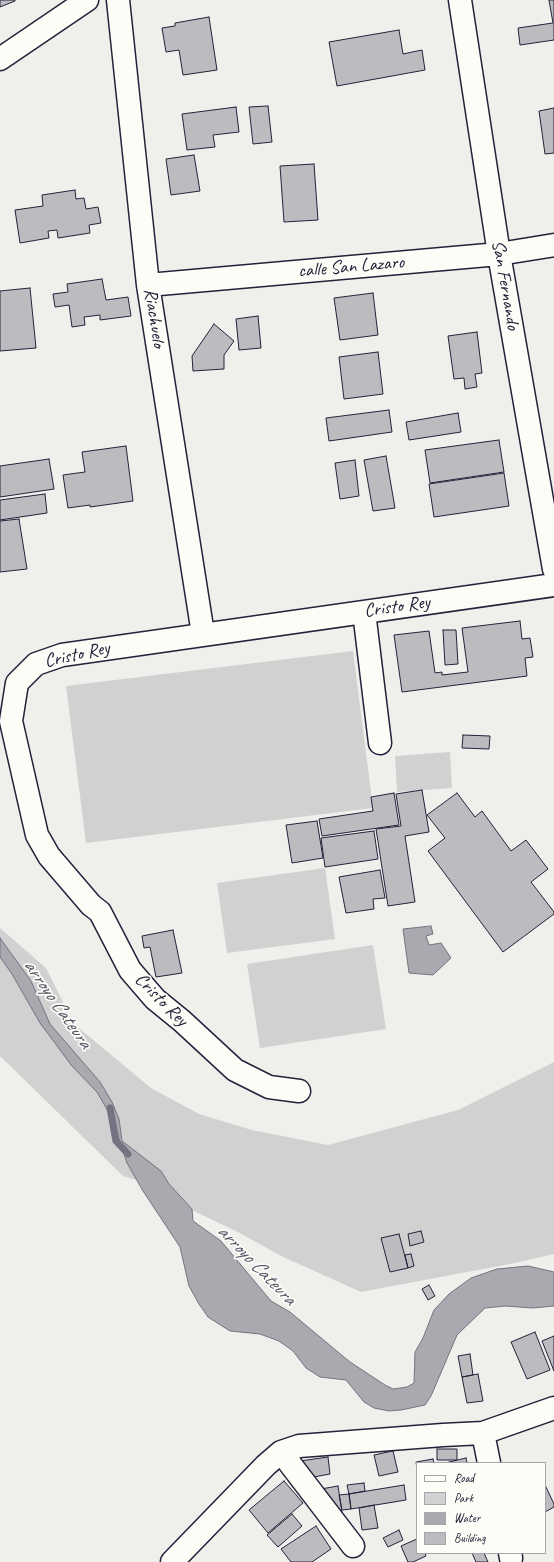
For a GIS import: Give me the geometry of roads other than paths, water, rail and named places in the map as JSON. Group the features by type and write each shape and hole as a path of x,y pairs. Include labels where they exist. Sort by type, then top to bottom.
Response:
{"street":[{"path":"0,59 87,0"},
{"name":"Riachuelo","path":"118,0 148,285 203,634"},
{"name":"San Fernando","path":"460,0 499,254 554,569"},
{"name":"calle San Lazaro","path":"148,285 499,254 554,245"},
{"name":"Cristo Rey","path":"298,1091 269,1088 235,1070 182,1021 155,999 130,970 100,912 91,905 49,856 37,835 11,721 17,683 36,664 62,655 554,585"},
{"path":"364,612 380,743"},
{"path":"172,1562 266,1465 281,1452 299,1446 483,1433 554,1408"},
{"path":"483,1433 489,1462"},
{"path":"281,1452 353,1546"}],"water":[{"path":"431,926 433,934 426,936 429,945 441,943 451,958 433,975 409,973 403,929"},
{"path":"0,938 31,981 50,1024 100,1082 112,1102 119,1119 122,1141 161,1171 169,1184 192,1209 193,1221 221,1241 271,1301 290,1312 350,1362 393,1389 407,1387 414,1383 415,1352 423,1338 434,1310 449,1294 471,1278 497,1269 528,1266 554,1272 554,1306 533,1308 505,1306 485,1308 457,1335 431,1396 425,1405 389,1411 374,1408 364,1402 346,1380 320,1377 306,1368 293,1351 279,1341 260,1334 230,1331 208,1317 189,1286 180,1247 143,1191 127,1163 112,1118 97,1092 72,1066 40,1023 12,974 0,957"}],"waterway":[{"name":"arroyo Cateura","path":"110,1108 116,1141 128,1154"}]}
